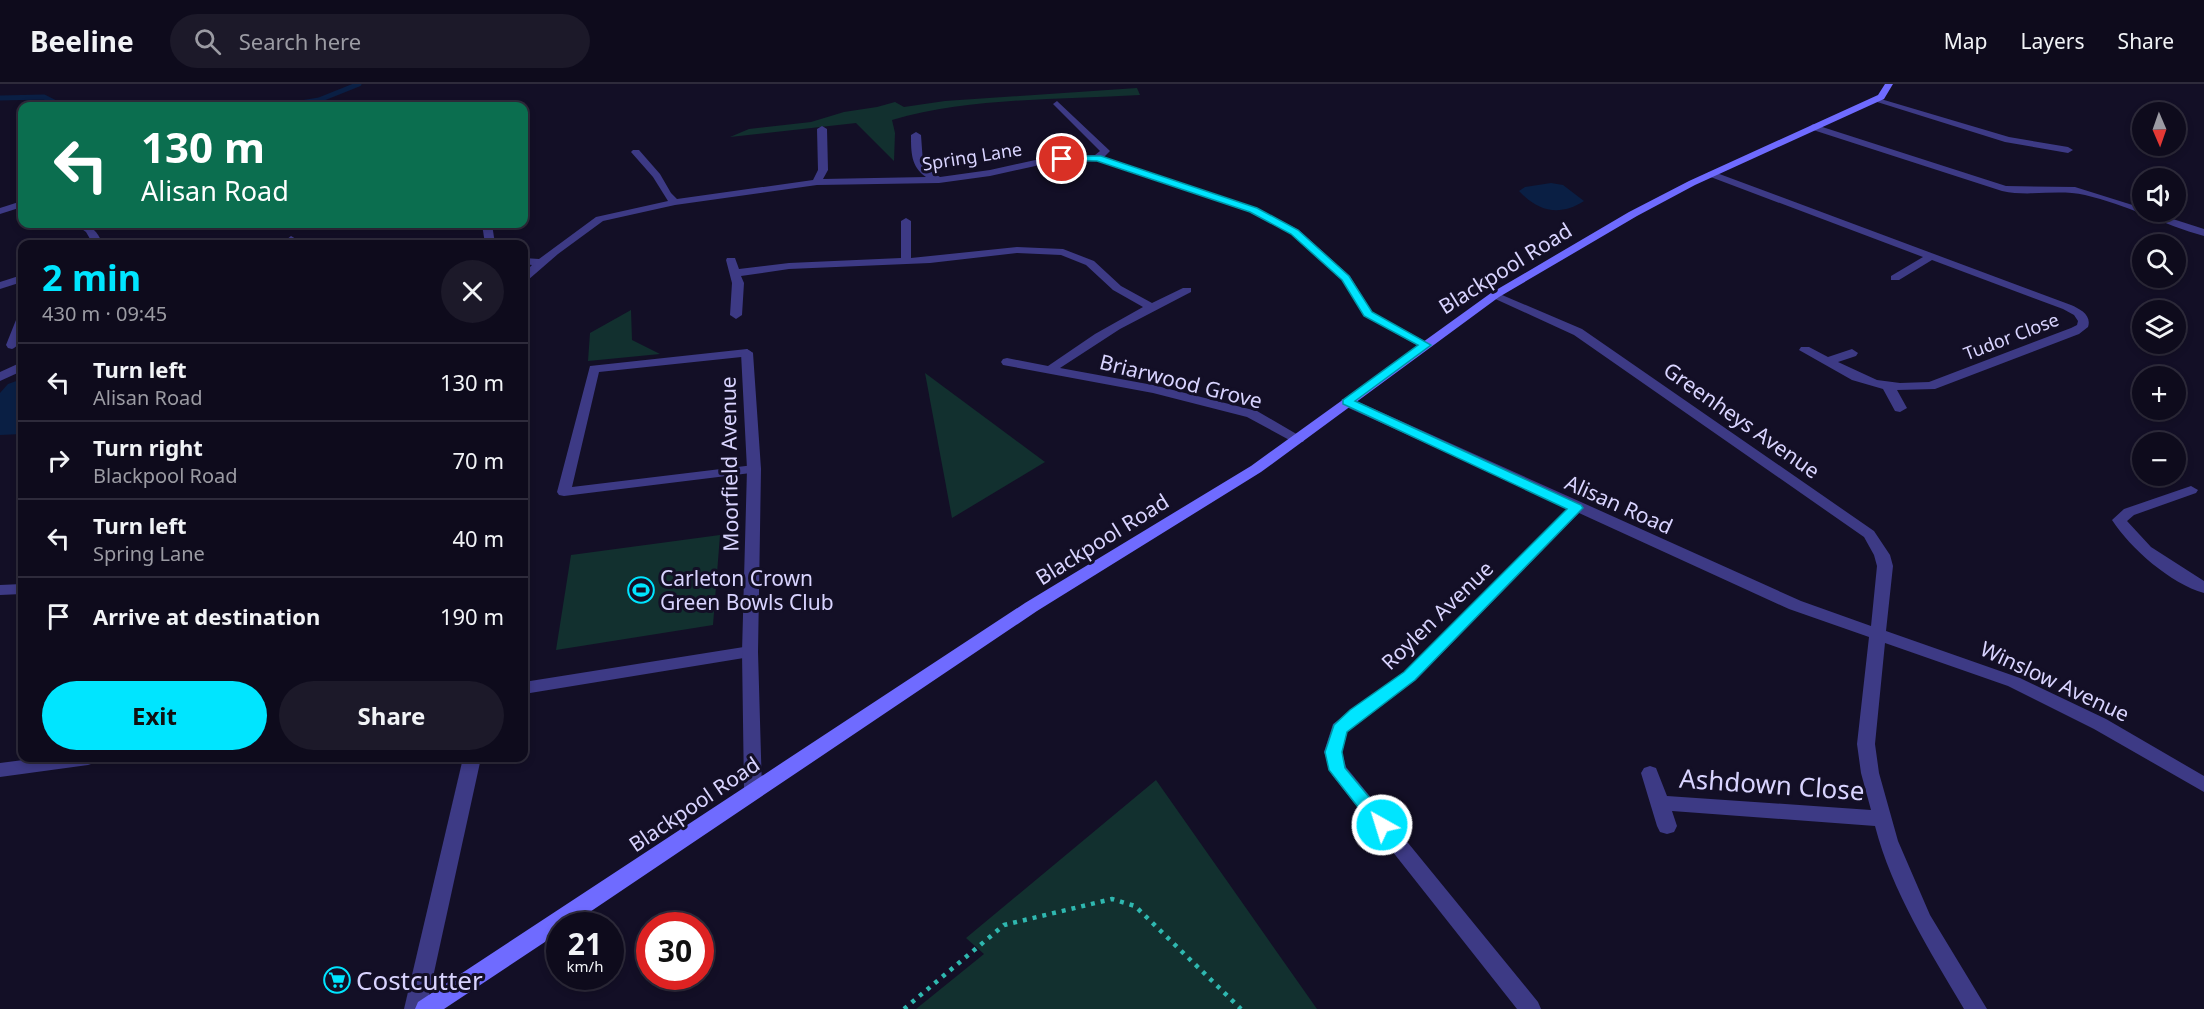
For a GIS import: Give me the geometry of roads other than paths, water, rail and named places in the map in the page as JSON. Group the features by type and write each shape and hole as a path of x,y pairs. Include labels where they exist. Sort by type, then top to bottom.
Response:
{"main road":[{"name":"Blackpool Road","path":"426,1009 1031,607 1256,469 1495,296 1633,214 1711,174 1881,97 1889,84"}],"street":[{"path":"1877,99 2008,140 2068,150"},
{"path":"1057,104 1066,116 1097,140 1105,151 1098,158"},
{"path":"1813,127 2005,189 2033,192 2055,188 2076,190 2132,208"},
{"path":"817,182 823,170 822,129"},
{"path":"916,135 916,162 927,175 939,180"},
{"path":"636,152 657,176 667,195 675,202"},
{"name":"Spring Lane","path":"528,275 554,252 600,219 675,202 817,182 939,180 990,173 1049,160 1098,158 1253,210 1294,232 1346,278 1368,314 1426,345"},
{"name":"Tudor Close","path":"1711,174 2067,307 2078,313 2084,321 2082,327 2075,331 1931,386 1888,386 1857,377 1805,350"},
{"path":"0,197 18,202"},
{"path":"0,211 18,204"},
{"path":"906,221 906,261"},
{"path":"2174,222 2204,233"},
{"path":"87,228 96,240"},
{"path":"736,273 789,266 906,261 1017,250 1063,252 1090,263 1117,288 1151,307"},
{"path":"1895,278 1932,256"},
{"path":"730,260 738,283 736,315"},
{"path":"528,261 542,263"},
{"path":"0,286 18,280"},
{"name":"Briarwood Grove","path":"1050,370 1083,346 1151,307 1187,290"},
{"name":"Greenheys Avenue","path":"1495,296 1555,320 1578,332 1869,534 1882,555 1885,566 1866,744 1870,773 1881,819 1903,879 1923,921 1976,1009"},
{"path":"12,345 18,330"},
{"name":"Moorfield Avenue","path":"753,790 750,652 754,469 747,353 594,369 564,492 754,469"},
{"path":"1827,362 1852,353"},
{"name":"Briarwood Grove","path":"1007,362 1153,389 1252,414 1298,439"},
{"path":"0,376 18,368"},
{"path":"1888,386 1900,408"},
{"name":"Alisan Road","path":"1347,402 1576,508 1795,605 1878,635"},
{"path":"2191,490 2129,512 2119,520 2124,529 2163,564 2204,588"},
{"name":"Roylen Avenue","path":"1530,1009 1338,770 1334,752 1339,729 1410,676 1576,508"},
{"path":"0,590 18,589"},
{"name":"Winslow Avenue","path":"1878,635 1963,662 2013,682 2100,724 2204,785"},
{"path":"528,687 750,652"},
{"path":"0,770 59,762"},
{"path":"415,1009 471,762"},
{"name":"Ashdown Close","path":"1650,773 1667,826"},
{"name":"Ashdown Close","path":"1660,803 1881,819"}],"water":[{"path":"1551,183 1563,185 1584,201 1566,209 1549,210 1526,198 1519,191 1525,187"},
{"path":"18,380 18,434 0,435 0,393 8,384"}],"waterway":[{"path":"307,102 319,100 359,84"},
{"path":"0,98 44,97 54,102"}],"place":[{"name":"Carleton Crown Green Bowls Club","path":"641,590"},
{"name":"Costcutter","path":"337,980"}]}
